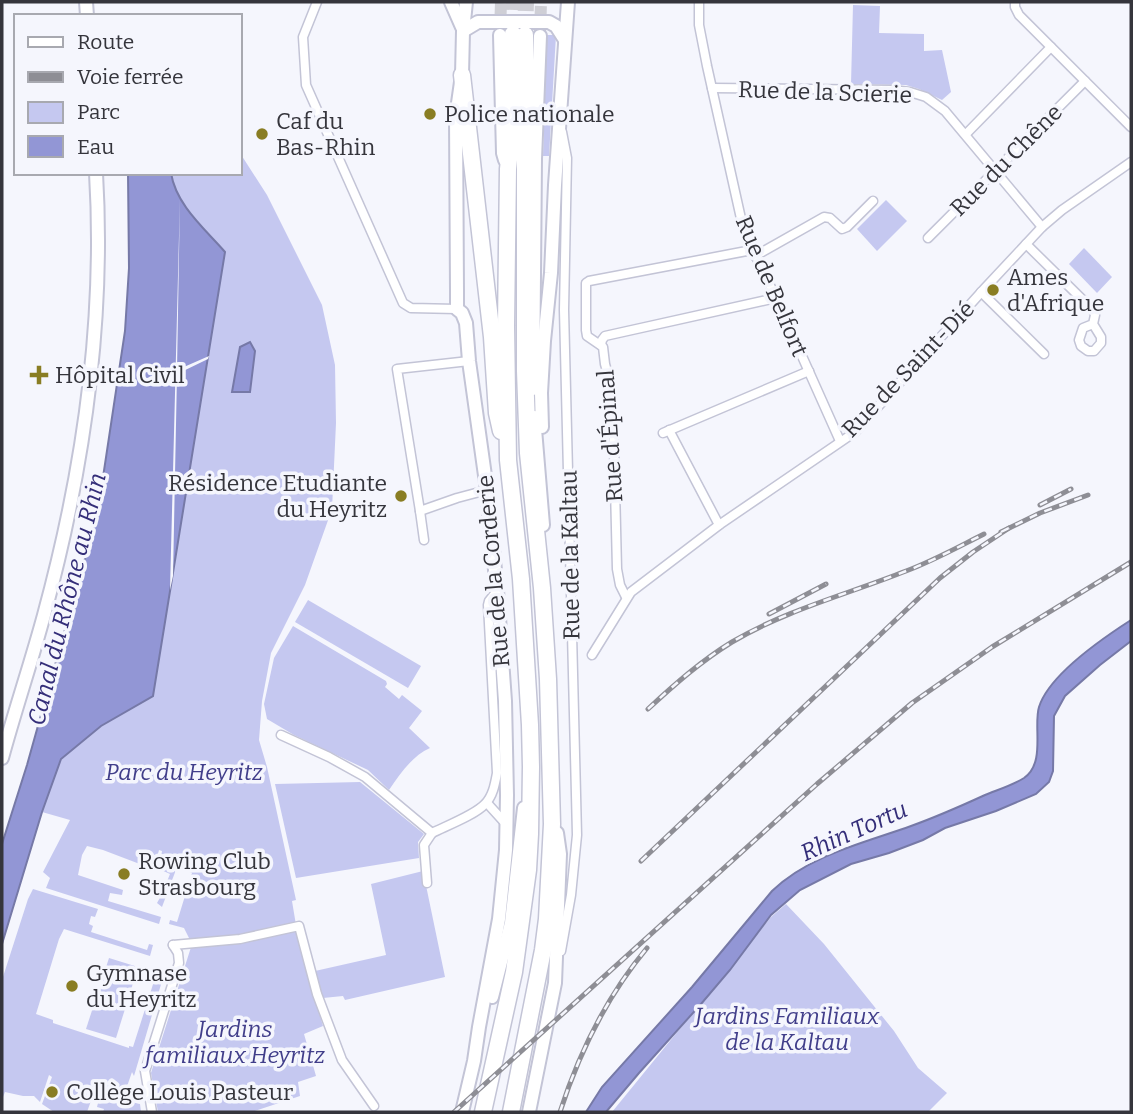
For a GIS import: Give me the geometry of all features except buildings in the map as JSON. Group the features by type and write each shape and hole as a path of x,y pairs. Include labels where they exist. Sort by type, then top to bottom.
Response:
{"highway":[{"path":"483,1112 514,972 528,870 530,834 531,766 521,579 508,460 506,326 508,169 520,35"},
{"path":"511,1112 535,997 547,919 552,824 548,679 526,421 525,211 520,35"},
{"path":"462,75 492,337 497,413 508,460"}],"main road":[{"path":"451,2 463,31 478,22 549,22 556,26 565,40"},
{"name":"Rue de la Corderie","path":"462,1112 474,1061 499,919 507,825 505,713 497,590 466,323 457,309 456,117 462,75 466,2"},
{"path":"539,481 544,341 551,273 568,2"},
{"path":"520,35 535,159 533,403 553,681 557,833 554,886 547,919"},
{"path":"2,758 44,617 64,537 84,427 96,306 96,175"},
{"path":"474,1061 511,923 531,766"},
{"path":"528,1112 555,983 560,855 557,833"}],"street":[{"path":"317,2 303,37 306,85 403,303 411,308 457,309"},
{"name":"Rue de Belfort","path":"699,2 699,25 747,239 839,441"},
{"path":"1015,2 1019,15 1131,127"},
{"path":"966,134 1051,47"},
{"name":"Rue du Chêne","path":"928,238 1085,81"},
{"name":"Rue de la Scierie","path":"712,88 892,90 926,97 939,106 966,134 1042,227"},
{"name":"Rue de la Kaltau","path":"555,983 571,895 577,835 565,328 567,158 560,126"},
{"name":"Rue de Saint-Dié","path":"592,655 626,597 636,586 719,525 855,432 1042,227 1131,162"},
{"path":"754,253 824,217 830,218 842,229 847,228 873,201"},
{"path":"1026,244 1093,310 1096,315 1093,324"},
{"name":"Rue d'Épinal","path":"626,597 617,569 610,382 603,347 590,339 586,330 586,283 754,253"},
{"path":"981,292 1044,354"},
{"path":"601,345 605,336 776,298"},
{"path":"424,540 397,369 469,361"},
{"path":"719,525 666,432 808,371"},
{"path":"420,512 457,498 487,491"},
{"path":"428,883 424,845 432,833 487,803 493,789 496,773 488,605 497,590"},
{"path":"281,735 329,757 365,778 432,833"},
{"path":"487,803 507,825"},
{"path":"152,1112 145,1072 179,963 178,953 173,945 240,939 299,926 317,994 342,1060 374,1106"}],"green space":[{"path":"853,5 880,6 879,33 924,34 924,51 942,50 951,92 942,100 906,85 851,84"},
{"path":"547,35 556,35 549,156 543,156"},
{"name":"Parc du Heyritz","path":"242,156 267,195 322,305 335,365 336,423 332,509 305,585 271,653 262,701 259,740 296,900 292,901 299,943 323,1026 304,1034 316,1076 298,1082 300,1096 252,1112 158,1112 151,1073 192,944 184,928 169,924 170,920 177,922 192,873 177,867 162,907 157,903 170,874 159,869 162,851 159,850 156,861 146,860 145,866 87,846 82,855 78,875 123,890 122,895 110,893 108,901 161,917 159,924 46,888 50,878 43,872 70,820 42,812 61,759 101,726 153,695 225,252 185,206 172,175 242,175"},
{"path":"886,200 907,221 877,251 857,229"},
{"path":"1084,248 1112,277 1097,293 1069,264"},
{"path":"308,600 421,666 408,688 295,622"},
{"path":"293,626 386,681 385,687 399,699 402,695 422,711 409,728 430,748 412,761 389,790 368,770 294,735 267,719 264,704 274,658"},
{"path":"360,782 424,834 418,842 419,858 296,878 275,784"},
{"name":"Jardins familiaux Heyritz","path":"423,871 445,977 345,1000 343,996 323,998 315,971 386,955 371,884"},
{"path":"33,889 98,909 95,917 91,916 91,932 147,950 149,944 153,945 150,956 64,929 36,1014 53,1020 53,1023 129,1048 133,1047 155,978 162,981 134,1076 132,1072 123,1098 140,1104 141,1112 103,1112 104,1109 97,1107 98,1103 92,1098 87,1112 54,1112 42,1104 52,1077 49,1075 40,1102 34,1096 5,1092 2,1097 2,980"},
{"name":"Jardins Familiaux de la Kaltau","path":"786,904 824,944 894,1031 918,1068 947,1093 928,1112 612,1112 771,917"},
{"path":"109,958 138,967 116,1038 86,1029"}],"water":[{"path":"128,175 172,175 185,206 225,252 153,696 101,726 61,759 2,944 2,844 87,551 102,484 125,331 129,268"},
{"path":"250,342 255,351 250,392 232,392 240,347"},
{"path":"1131,620 1131,641 1065,696 1054,716 1053,771 1049,782 1036,794 945,828 889,853 851,864 800,890 771,915 730,970 606,1112 586,1112 602,1087 692,987 772,891 787,879 838,851 930,819 1024,778 1035,763 1039,707 1045,695 1078,658"}],"pier":[{"path":"180,197 177,370 209,356 208,359 177,374 173,576 170,590"}],"tunnel":[{"path":"500,33 501,2"},
{"path":"513,34 514,2"},
{"path":"525,35 526,2"},
{"path":"540,36 541,2"}],"railway":[{"path":"1040,505 1071,489"},
{"path":"1001,532 1040,513 1088,495"},
{"path":"641,861 940,578 1009,528"},
{"path":"648,709 699,665 753,631 795,612 916,567 984,534"},
{"path":"454,1112 817,784 912,703 992,647 1131,562"},
{"path":"769,614 826,584"},
{"path":"560,1112 576,1068 607,1005 647,948"}],"place":[{"name":"Police nationale","path":"430,114"},
{"name":"Caf du Bas-Rhin","path":"262,134"},
{"name":"Ames d'Afrique","path":"993,290"},
{"name":"Hôpital Civil","path":"39,375"},
{"name":"Résidence Etudiante du Heyritz","path":"401,496"},
{"name":"Rowing Club Strasbourg","path":"124,874"},
{"name":"Gymnase du Heyritz","path":"72,986"},
{"name":"Collège Louis Pasteur","path":"52,1092"}],"water label":[{"name":"Canal du Rhône au Rhin","path":"67,599"},
{"name":"Rhin Tortu","path":"854,831"}]}
